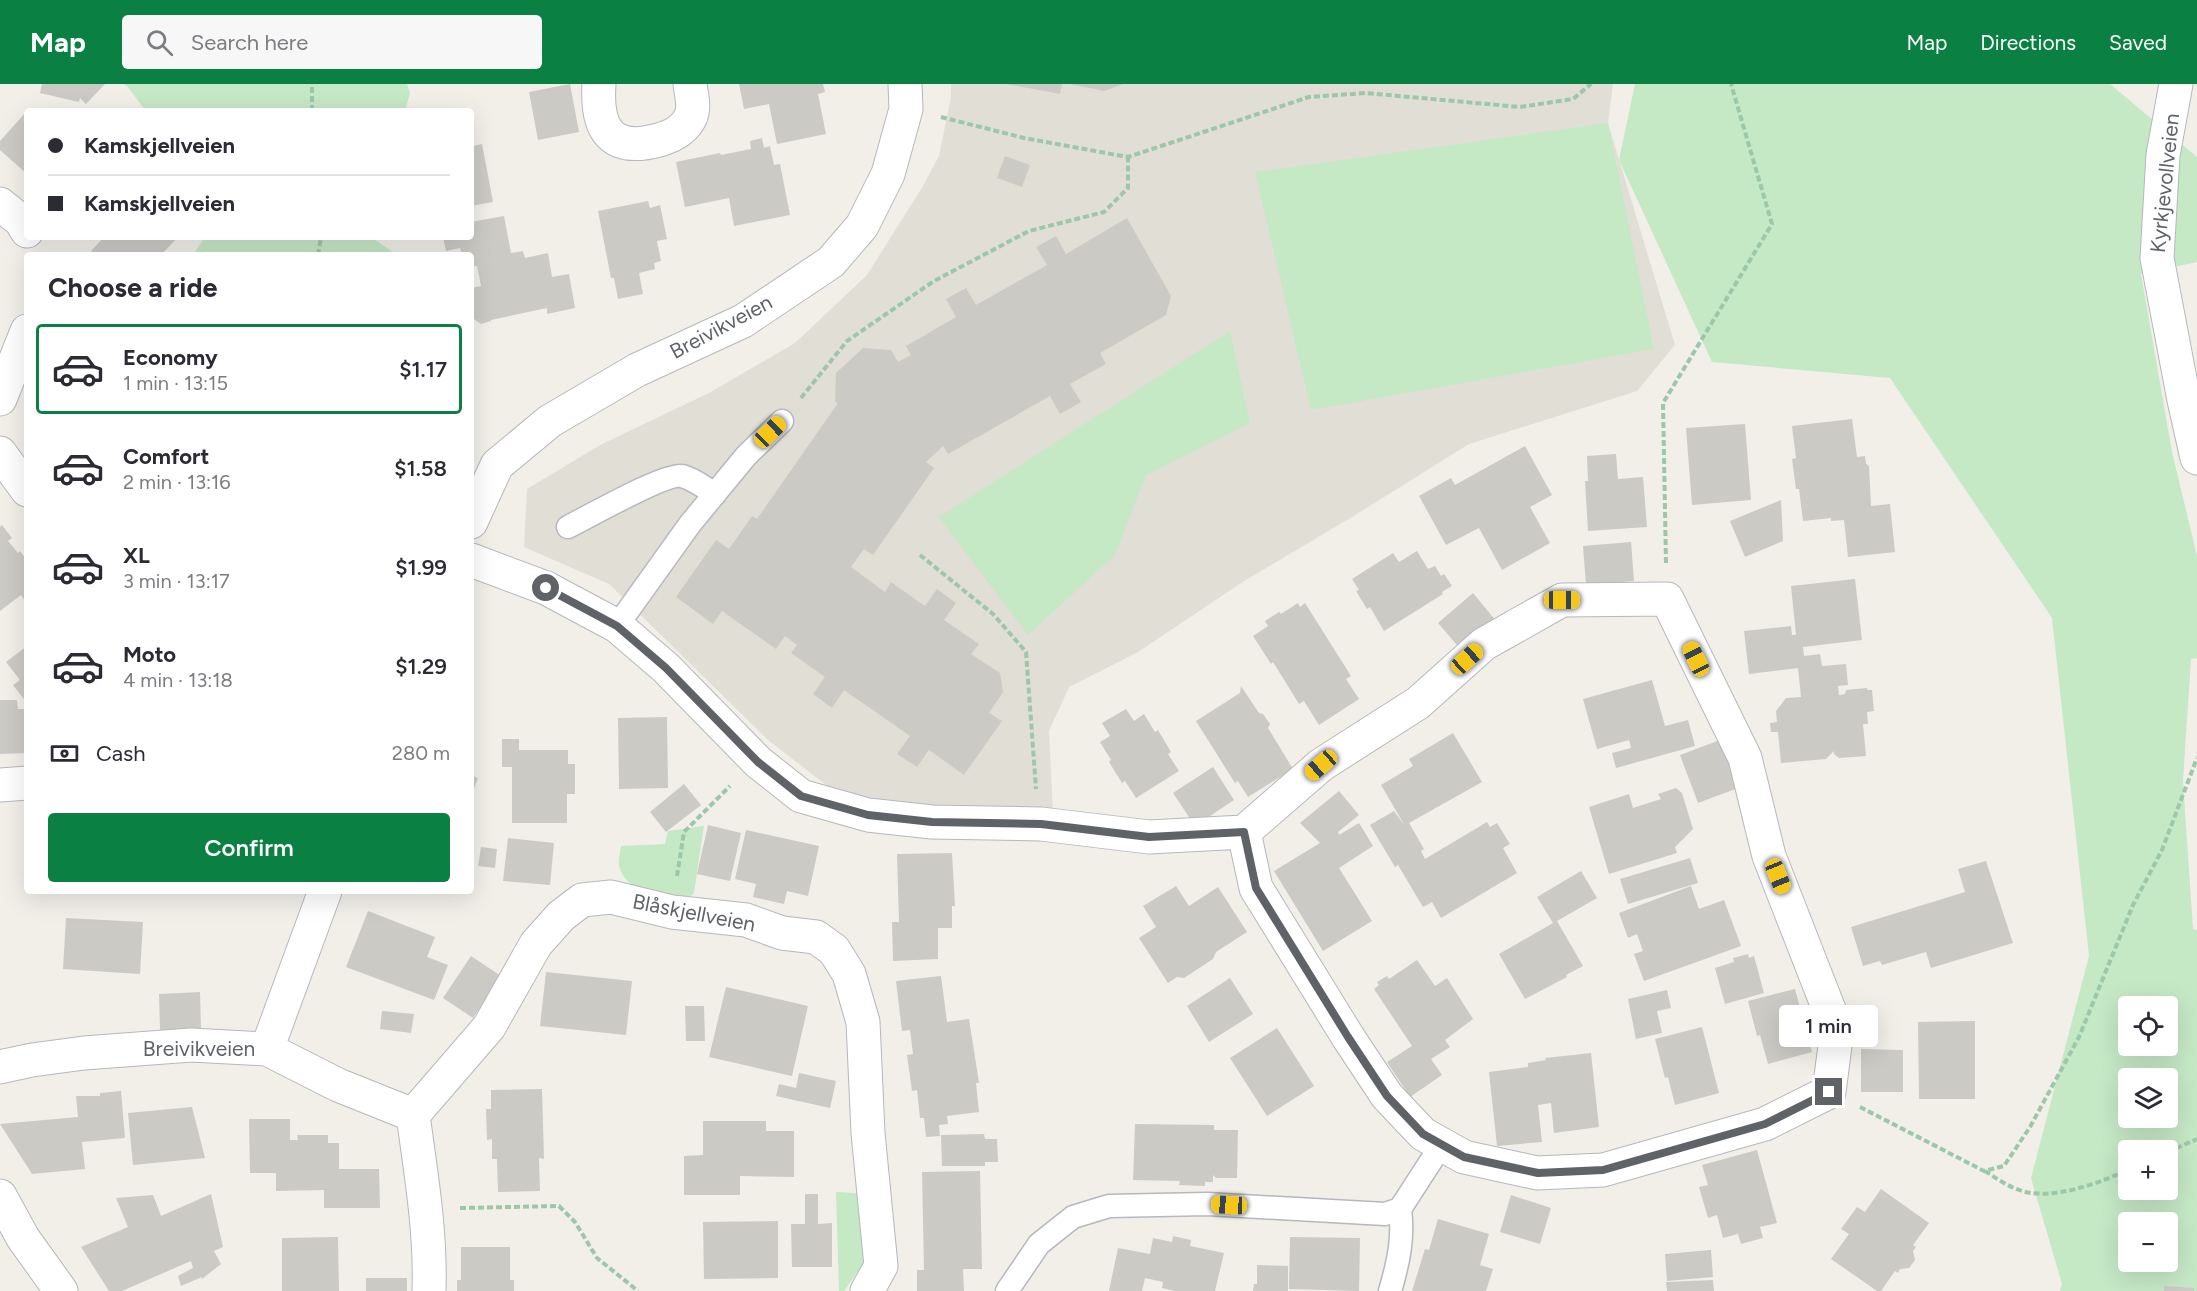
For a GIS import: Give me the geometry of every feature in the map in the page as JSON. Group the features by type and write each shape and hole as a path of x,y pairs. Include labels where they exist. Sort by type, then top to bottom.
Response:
{"street":[{"path":"599,84 601,121 609,134 622,143 640,145 676,135 691,116 693,103 690,84"},
{"name":"Kyrkjevollveien","path":"2176,84 2163,155 2157,258 2197,458"},
{"name":"Breivikveien","path":"474,515 497,465 550,422 637,370 743,321 831,262 862,226 888,174 906,96"},
{"path":"0,204 24,226"},
{"path":"0,399 24,339"},
{"path":"0,453 24,486"},
{"path":"474,561 546,588 617,626 666,668 758,762 801,796 868,815 932,822 1041,824 1149,837 1244,832 1321,765 1418,703 1484,644 1562,600 1666,599 1745,758 1769,856 1837,1030 1829,1092 1765,1124 1603,1170 1538,1173 1464,1157 1423,1134 1387,1096 1256,888 1244,832"},
{"path":"0,785 24,783"},
{"name":"Breivikveien","path":"0,1067 84,1053 191,1046 267,1049 324,894"},
{"name":"Blåskjellveien","path":"413,1115 489,1028 536,944 561,916 582,900 611,897 672,912 746,920 782,933 816,937 834,950 849,974 863,1022 868,1134 881,1266 867,1291"},
{"path":"267,1049 338,1085 413,1115 426,1209 430,1264 429,1291"},
{"path":"0,1196 23,1238 61,1291"}],"lane":[{"path":"617,626 690,524 746,456 782,421"},
{"path":"568,526 661,480 681,476 715,494"},
{"path":"1007,1291 1038,1244 1073,1217 1109,1206 1207,1204 1385,1214 1400,1209 1442,1144"},
{"path":"1390,1291 1399,1260 1403,1227 1400,1209"}],"path":[{"path":"312,84 312,108"},
{"path":"906,96 1024,138 1128,157 1309,97 1366,93 1520,107 1573,99 1591,84"},
{"path":"1666,599 1663,403 1772,224 1731,84"},
{"path":"782,421 847,341 934,281 1029,231 1104,212 1128,188 1128,157"},
{"path":"920,555 993,614 1026,652 1034,782 1041,824"},
{"path":"1984,1171 2004,1166 2030,1127 2079,1037 2133,905 2162,850 2197,758"},
{"path":"672,912 684,832 725,790 758,762"},
{"path":"1829,1092 1892,1122 2010,1187 2032,1193 2059,1191 2100,1182 2118,1174"},
{"path":"2178,1147 2192,1139 2197,1139"},
{"path":"426,1209 559,1206 575,1222 597,1258 638,1291"}],"shaded area":[{"path":"951,84 1613,84 1608,123 1675,345 1637,391 1469,444 1241,583 1138,652 1069,687 1049,731 1053,812 856,808 768,740 609,584 524,547 527,489 600,445 709,393 795,343 867,275 923,186 939,156 951,97"}],"green space":[{"path":"123,84 407,84 410,93 406,108 144,108"},
{"path":"1635,84 2110,84 2197,157 2197,262 2141,274 2172,452 2197,556 2197,658 2191,659 2183,781 2193,929 2197,930 2197,1291 2060,1291 2062,1284 2031,1178 2089,956 2052,618 1890,378 1712,362 1619,160"},
{"path":"1608,123 1654,349 1311,410 1255,172"},
{"path":"203,240 375,240 393,252 195,252"},
{"path":"1230,331 1250,423 1146,475 1115,555 1028,635 939,517"},
{"path":"704,826 694,893 685,900 647,892 631,884 624,877 619,864 621,846 665,844 668,831"},
{"path":"836,1192 872,1194 870,1254 844,1291 839,1291"}],"building":[{"path":"42,84 105,84 86,104 80,98 79,102 40,93"},
{"path":"570,84 579,132 538,140 529,92"},
{"path":"739,84 823,84 825,92 818,94 826,134 777,144 769,104 744,109"},
{"path":"1006,84 1062,84 1060,94"},
{"path":"1070,84 1123,84 1104,91"},
{"path":"24,114 24,171 0,150 0,141"},
{"path":"762,138 764,148 770,146 774,165 780,164 790,215 734,226 729,198 685,207 676,162 751,149 750,141"},
{"path":"482,144 493,202 474,205 474,146"},
{"path":"1005,156 1030,165 1022,187 997,178"},
{"path":"648,201 650,208 660,205 667,239 657,241 661,261 654,263 655,269 639,273 643,294 618,299 614,278 611,278 598,211"},
{"path":"504,216 511,253 523,251 525,258 548,253 552,277 569,274 575,308 547,314 547,308 481,324 474,319 474,287 481,286 477,266 474,266 474,252 461,252 460,248 446,251 444,240 474,240 474,221"},
{"path":"1127,218 1171,296 1166,315 1100,353 1106,364 1070,384 1081,402 1060,414 1050,396 948,454 943,446 926,462 934,468 873,555 864,549 851,567 885,592 891,582 925,606 937,589 956,603 944,620 979,644 971,654 1000,673 1003,692 989,713 1002,721 964,775 929,750 917,767 897,754 910,736 844,690 832,708 813,694 825,677 791,653 797,645 785,636 776,649 722,611 713,624 676,597 716,540 729,549 752,516 757,519 838,403 835,402 836,373 863,348 891,350 898,362 911,355 906,346 956,317 946,299 966,288 976,305 1047,265 1036,247 1056,236 1066,254"},
{"path":"101,240 175,240 164,252 91,251"},
{"path":"1852,419 1857,457 1865,456 1866,464 1869,466 1871,506 1890,504 1895,552 1848,557 1844,520 1831,521 1831,518 1803,521 1792,459 1796,458 1792,426"},
{"path":"1745,424 1751,500 1692,505 1686,428"},
{"path":"1525,446 1552,495 1530,507 1550,543 1502,570 1479,528 1446,545 1419,496 1451,478 1455,485"},
{"path":"1616,454 1618,479 1643,477 1647,527 1588,531 1585,481 1588,481 1587,456"},
{"path":"1781,500 1783,541 1745,557 1730,521"},
{"path":"2,525 12,538 8,541 18,553 20,551 24,556 24,600 21,595 0,611 0,527"},
{"path":"1631,542 1634,581 1586,585 1583,546"},
{"path":"1417,551 1428,569 1435,566 1441,576 1444,574 1452,586 1384,631 1370,607 1367,609 1352,579 1393,553 1399,562"},
{"path":"1855,579 1862,640 1803,647 1804,656 1820,654 1822,666 1846,664 1848,685 1838,686 1839,695 1845,694 1846,690 1867,688 1867,690 1872,690 1874,711 1867,712 1868,724 1863,724 1866,756 1839,758 1834,751 1826,759 1781,763 1778,732 1771,732 1770,723 1777,722 1776,711 1786,698 1801,697 1798,668 1749,674 1744,631 1791,626 1792,635 1796,635 1791,586"},
{"path":"1473,593 1497,622 1463,652 1438,623"},
{"path":"1298,603 1300,607 1305,603 1351,676 1346,679 1359,699 1319,725 1304,701 1299,704 1273,662 1271,664 1253,636 1268,626 1265,621"},
{"path":"24,648 24,699 13,685 20,680 6,662"},
{"path":"1652,680 1665,726 1688,720 1695,746 1616,768 1612,753 1631,748 1629,740 1597,749 1583,699"},
{"path":"1241,686 1259,713 1263,714 1270,724 1268,728 1293,769 1248,797 1238,781 1235,783 1196,721 1240,693"},
{"path":"0,700 17,700 18,709 24,709 24,753 0,754"},
{"path":"1126,709 1134,721 1144,714 1155,732 1158,730 1171,752 1168,754 1179,771 1136,798 1125,781 1122,783 1100,742 1110,736 1102,723"},
{"path":"667,717 668,788 619,789 618,718"},
{"path":"1453,733 1482,782 1409,823 1424,849 1421,851 1425,859 1487,822 1490,827 1497,823 1510,844 1503,848 1517,873 1441,918 1432,902 1423,907 1398,865 1395,867 1370,825 1394,811 1405,826 1381,785 1413,766 1409,759"},
{"path":"502,739 519,739 519,750 568,750 568,764 575,764 575,794 567,794 567,823 512,823 512,767 502,767"},
{"path":"1720,740 1738,788 1698,803 1680,755"},
{"path":"1213,767 1234,800 1195,826 1173,793"},
{"path":"474,776 478,778 474,789"},
{"path":"684,784 701,805 666,832 650,812"},
{"path":"1676,788 1682,793 1693,829 1675,847 1677,853 1609,874 1589,807 1629,794 1633,808 1661,799 1658,794"},
{"path":"1339,791 1359,815 1338,832 1339,835 1359,823 1373,846 1339,868 1372,921 1323,951 1274,871 1320,843 1300,823"},
{"path":"708,825 741,833 730,881 697,874"},
{"path":"746,830 819,846 808,896 787,891 784,904 753,897 756,884 735,879"},
{"path":"508,838 554,843 550,885 503,881"},
{"path":"481,847 497,849 495,868 478,866"},
{"path":"952,853 955,906 952,906 952,928 938,928 938,959 893,961 892,922 899,922 897,854"},
{"path":"1690,858 1698,883 1628,904 1620,879"},
{"path":"1986,861 2013,943 1931,968 1926,952 1882,965 1880,961 1863,966 1851,927 1965,892 1958,869"},
{"path":"1581,871 1597,898 1557,921 1583,966 1525,999 1499,954 1553,923 1537,897"},
{"path":"1176,886 1189,906 1218,887 1247,932 1216,952 1213,959 1184,978 1177,977 1168,983 1139,938 1156,927 1143,906"},
{"path":"1691,886 1699,909 1724,900 1741,946 1644,981 1634,954 1643,951 1637,934 1628,938 1619,913"},
{"path":"368,911 435,937 427,957 448,965 434,1000 346,967"},
{"path":"66,918 143,922 140,974 63,969"},
{"path":"1748,954 1749,958 1754,956 1764,993 1725,1004 1715,968 1734,962 1733,958"},
{"path":"471,956 501,976 473,1018 443,998"},
{"path":"1417,960 1435,986 1447,978 1473,1019 1445,1040 1450,1047 1431,1059 1442,1075 1410,1097 1387,1062 1412,1046 1374,989 1379,985 1377,982 1387,976 1389,979"},
{"path":"546,972 632,981 626,1035 540,1026"},
{"path":"941,976 947,1022 969,1019 979,1083 976,1083 979,1112 947,1116 948,1124 939,1125 940,1136 926,1137 924,1118 920,1118 917,1090 912,1091 907,1055 913,1054 910,1030 902,1031 896,981"},
{"path":"1230,978 1253,1014 1209,1042 1187,1006"},
{"path":"726,987 808,1006 792,1076 709,1057"},
{"path":"1795,989 1812,1052 1768,1064 1760,1035 1757,1036 1748,1001"},
{"path":"1667,990 1671,1008 1657,1011 1662,1033 1636,1039 1628,999"},
{"path":"200,992 201,1028 160,1030 159,994"},
{"path":"685,1006 704,1006 705,1041 686,1041"},
{"path":"382,1011 414,1014 411,1033 380,1029"},
{"path":"1975,1021 1975,1099 1919,1099 1918,1022"},
{"path":"1702,1027 1719,1093 1675,1105 1655,1039"},
{"path":"1277,1028 1314,1086 1267,1116 1230,1058"},
{"path":"1861,1049 1903,1050 1903,1092 1861,1092"},
{"path":"1591,1053 1599,1127 1554,1133 1551,1103 1538,1105 1542,1142 1497,1146 1489,1072 1528,1067 1528,1063 1546,1060 1545,1058"},
{"path":"799,1073 836,1081 830,1108 776,1096 779,1084 796,1088"},
{"path":"542,1089 544,1159 539,1158 540,1191 498,1192 497,1159 492,1159 492,1139 487,1140 486,1109 491,1109 491,1090"},
{"path":"121,1091 125,1138 82,1142 85,1169 32,1174 0,1124 78,1117 76,1096 100,1096 100,1093"},
{"path":"192,1107 205,1158 133,1165 128,1113"},
{"path":"249,1119 290,1119 290,1140 298,1140 297,1135 328,1135 328,1143 339,1143 339,1169 379,1169 380,1208 324,1208 324,1190 276,1191 276,1173 250,1173"},
{"path":"703,1121 766,1121 766,1131 794,1131 794,1177 740,1176 740,1195 684,1195 684,1156 703,1155"},
{"path":"1135,1124 1214,1125 1214,1130 1238,1130 1237,1178 1216,1178 1213,1175 1213,1182 1205,1182 1205,1186 1179,1185 1180,1181 1133,1180"},
{"path":"984,1134 985,1139 997,1139 998,1162 985,1162 985,1166 942,1166 941,1135"},
{"path":"1757,1150 1777,1223 1760,1227 1763,1238 1741,1244 1738,1234 1723,1238 1717,1215 1708,1218 1699,1187 1708,1185 1702,1165"},
{"path":"980,1171 982,1269 963,1269 964,1291 917,1291 917,1270 924,1270 922,1172"},
{"path":"1881,1189 1929,1223 1913,1245 1916,1247 1913,1251 1915,1260 1909,1268 1900,1269 1898,1273 1895,1271 1881,1291 1877,1291 1831,1259 1849,1234 1841,1229 1857,1207 1865,1212"},
{"path":"211,1194 223,1247 214,1251 221,1264 202,1279 202,1277 181,1286 178,1276 193,1268 191,1261 122,1291 109,1291 81,1247 128,1227 116,1198 153,1195 161,1216"},
{"path":"805,1194 818,1194 818,1224 832,1223 832,1267 792,1267 791,1224 805,1224"},
{"path":"1511,1195 1551,1208 1540,1244 1500,1232"},
{"path":"1438,1219 1489,1234 1480,1265 1493,1269 1486,1291 1412,1291 1425,1249 1429,1250"},
{"path":"778,1221 778,1278 704,1279 703,1222"},
{"path":"1173,1236 1191,1240 1190,1246 1224,1253 1215,1291 1175,1291 1162,1288 1163,1282 1145,1278 1142,1291 1109,1291 1118,1248 1150,1254 1153,1238 1172,1242"},
{"path":"338,1237 339,1291 282,1291 282,1238"},
{"path":"1290,1237 1360,1238 1359,1291 1289,1289"},
{"path":"461,1247 510,1247 510,1280 514,1280 514,1291 457,1291 457,1280 461,1280"},
{"path":"1711,1250 1713,1277 1667,1281 1665,1254"},
{"path":"1257,1265 1288,1266 1288,1291 1253,1291 1254,1284 1257,1284"},
{"path":"366,1278 407,1278 407,1291 366,1291"},
{"path":"1713,1280 1714,1291 1667,1291 1666,1282"},
{"path":"2164,1286 2194,1288 2194,1291 2164,1291"}],"route":[{"path":"546,588 617,626 666,668 758,762 801,796 868,815 932,822 1041,824 1149,837 1244,832 1256,888 1387,1096 1423,1134 1464,1157 1538,1173 1603,1170 1765,1124 1829,1092"}]}
